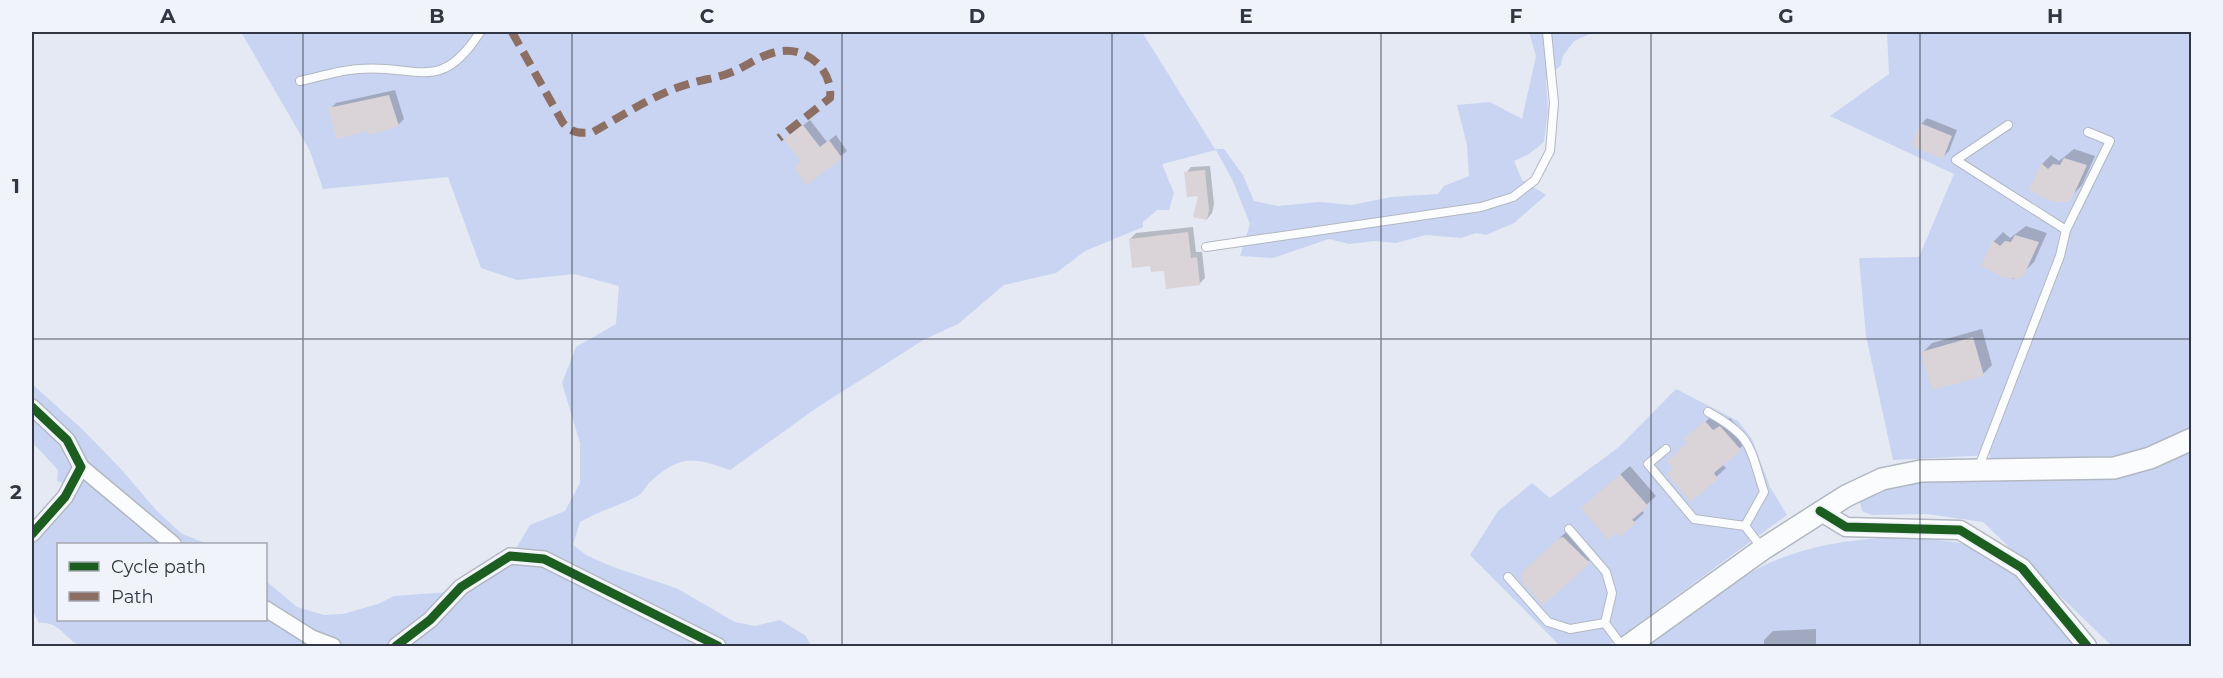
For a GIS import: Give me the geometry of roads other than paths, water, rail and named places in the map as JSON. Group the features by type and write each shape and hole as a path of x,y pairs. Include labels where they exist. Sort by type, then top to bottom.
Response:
{"main road":[{"path":"1628,646 1820,511 1873,483 1902,474 1977,470 2114,468 2150,458 2192,439"}],"street":[{"path":"32,407 67,440 81,466 172,543"},
{"path":"32,534 64,497 81,466"},
{"path":"1820,511 1846,527 1960,530 2022,568 2087,646"},
{"path":"399,646 430,620 461,587 510,556 544,559 718,646"},
{"path":"267,610 312,638 333,646"}],"lane":[{"path":"300,81 358,69 390,69 422,74 446,69 467,52 480,32"},
{"path":"1206,247 1481,207 1514,197 1535,180 1550,151 1554,103 1547,32"},
{"path":"2008,125 1956,160 2066,230"},
{"path":"1977,470 2060,256 2066,230 2110,141 2088,132"},
{"path":"1708,412 1736,427 1748,442 1764,492 1745,526"},
{"path":"1665,449 1648,464 1694,519 1745,526 1763,549"},
{"path":"1569,529 1606,572 1612,593 1605,622 1622,646"},
{"path":"1508,577 1548,622 1570,630 1605,622"}]}
